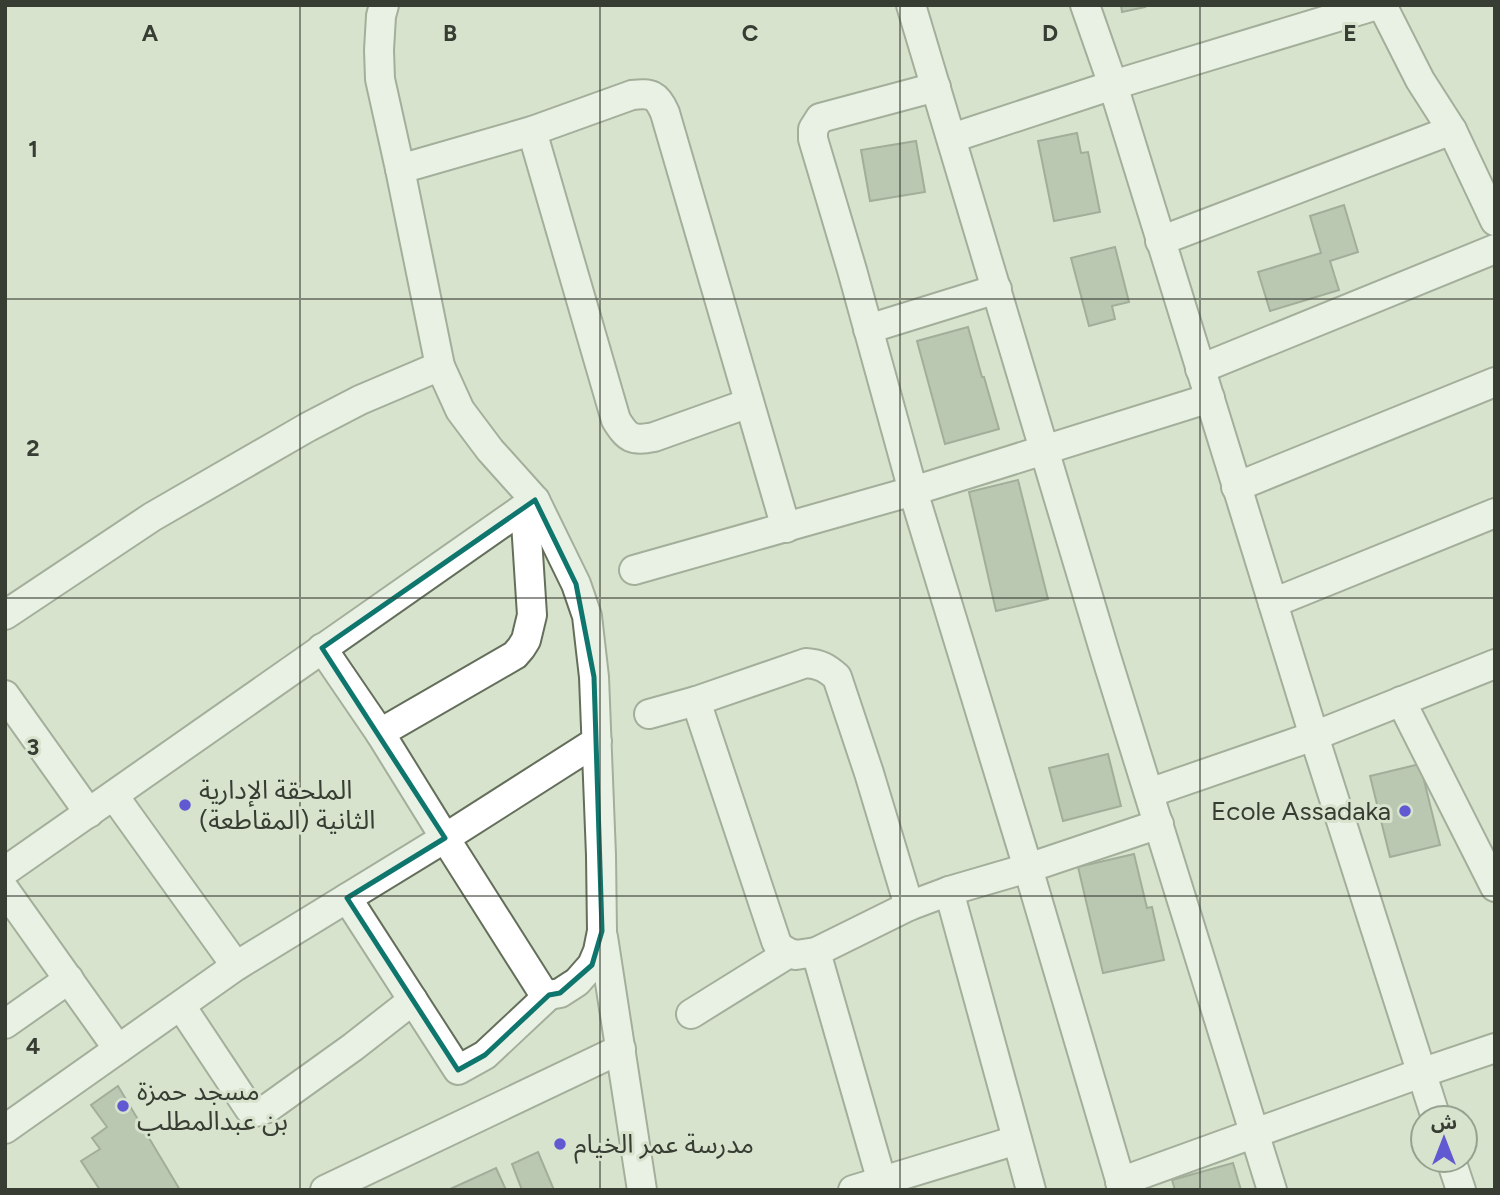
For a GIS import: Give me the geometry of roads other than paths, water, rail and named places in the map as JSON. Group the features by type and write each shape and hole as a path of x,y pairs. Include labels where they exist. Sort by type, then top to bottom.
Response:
{"street":[{"path":"384,5 380,27 380,79 440,366 460,410 530,503 576,584 587,617 594,677 602,931 642,1190"},
{"path":"911,5 1044,451 1272,1190"},
{"path":"1086,5 1431,1104"},
{"path":"952,138 1113,85 1380,5 1420,80 1452,130 1495,221"},
{"path":"936,87 820,118 813,129 813,139 913,491 1028,867 1121,1186 1254,1132 1495,1048"},
{"path":"400,169 531,131 632,95 644,94 660,101 786,528"},
{"path":"1160,241 1452,130"},
{"path":"531,131 616,420 625,435 638,440 654,437 749,403"},
{"path":"1200,369 1495,249"},
{"path":"868,329 997,289"},
{"path":"5,615 152,517 308,427 360,400 440,366"},
{"path":"1236,487 1495,382"},
{"path":"634,570 913,491 1210,398"},
{"path":"5,871 530,503"},
{"path":"380,733 515,655 522,648 531,615 530,503"},
{"path":"1273,604 1495,513"},
{"path":"322,648 380,733 542,991 549,995"},
{"path":"649,714 696,701 806,663 827,668 837,677 909,906"},
{"path":"1149,793 1314,736 1495,664"},
{"path":"5,695 89,813"},
{"path":"696,701 776,941 779,947 802,953"},
{"path":"1401,701 1495,887"},
{"path":"5,1129 236,966 597,741"},
{"path":"114,796 236,966"},
{"path":"691,1014 802,953 909,906 1159,824"},
{"path":"5,890 118,1049"},
{"path":"949,891 1031,1190"},
{"path":"347,898 458,1070 485,1055 549,995 560,993 577,982 592,965 602,931"},
{"path":"802,953 882,1182"},
{"path":"5,1024 69,979"},
{"path":"181,1006 250,1110 260,1112 353,1047 413,1000"},
{"path":"325,1190 621,1049"},
{"path":"853,1190 1017,1140"}],"place":[{"name":"الملحقة الإدارية الثانية (المقاطعة)","path":"185,805"},
{"name":"Ecole Assadaka","path":"1405,811"},
{"name":"مسجد حمزة بن عبدالمطلب","path":"123,1106"},
{"name":"مدرسة عمر الخيام","path":"560,1144"}]}
